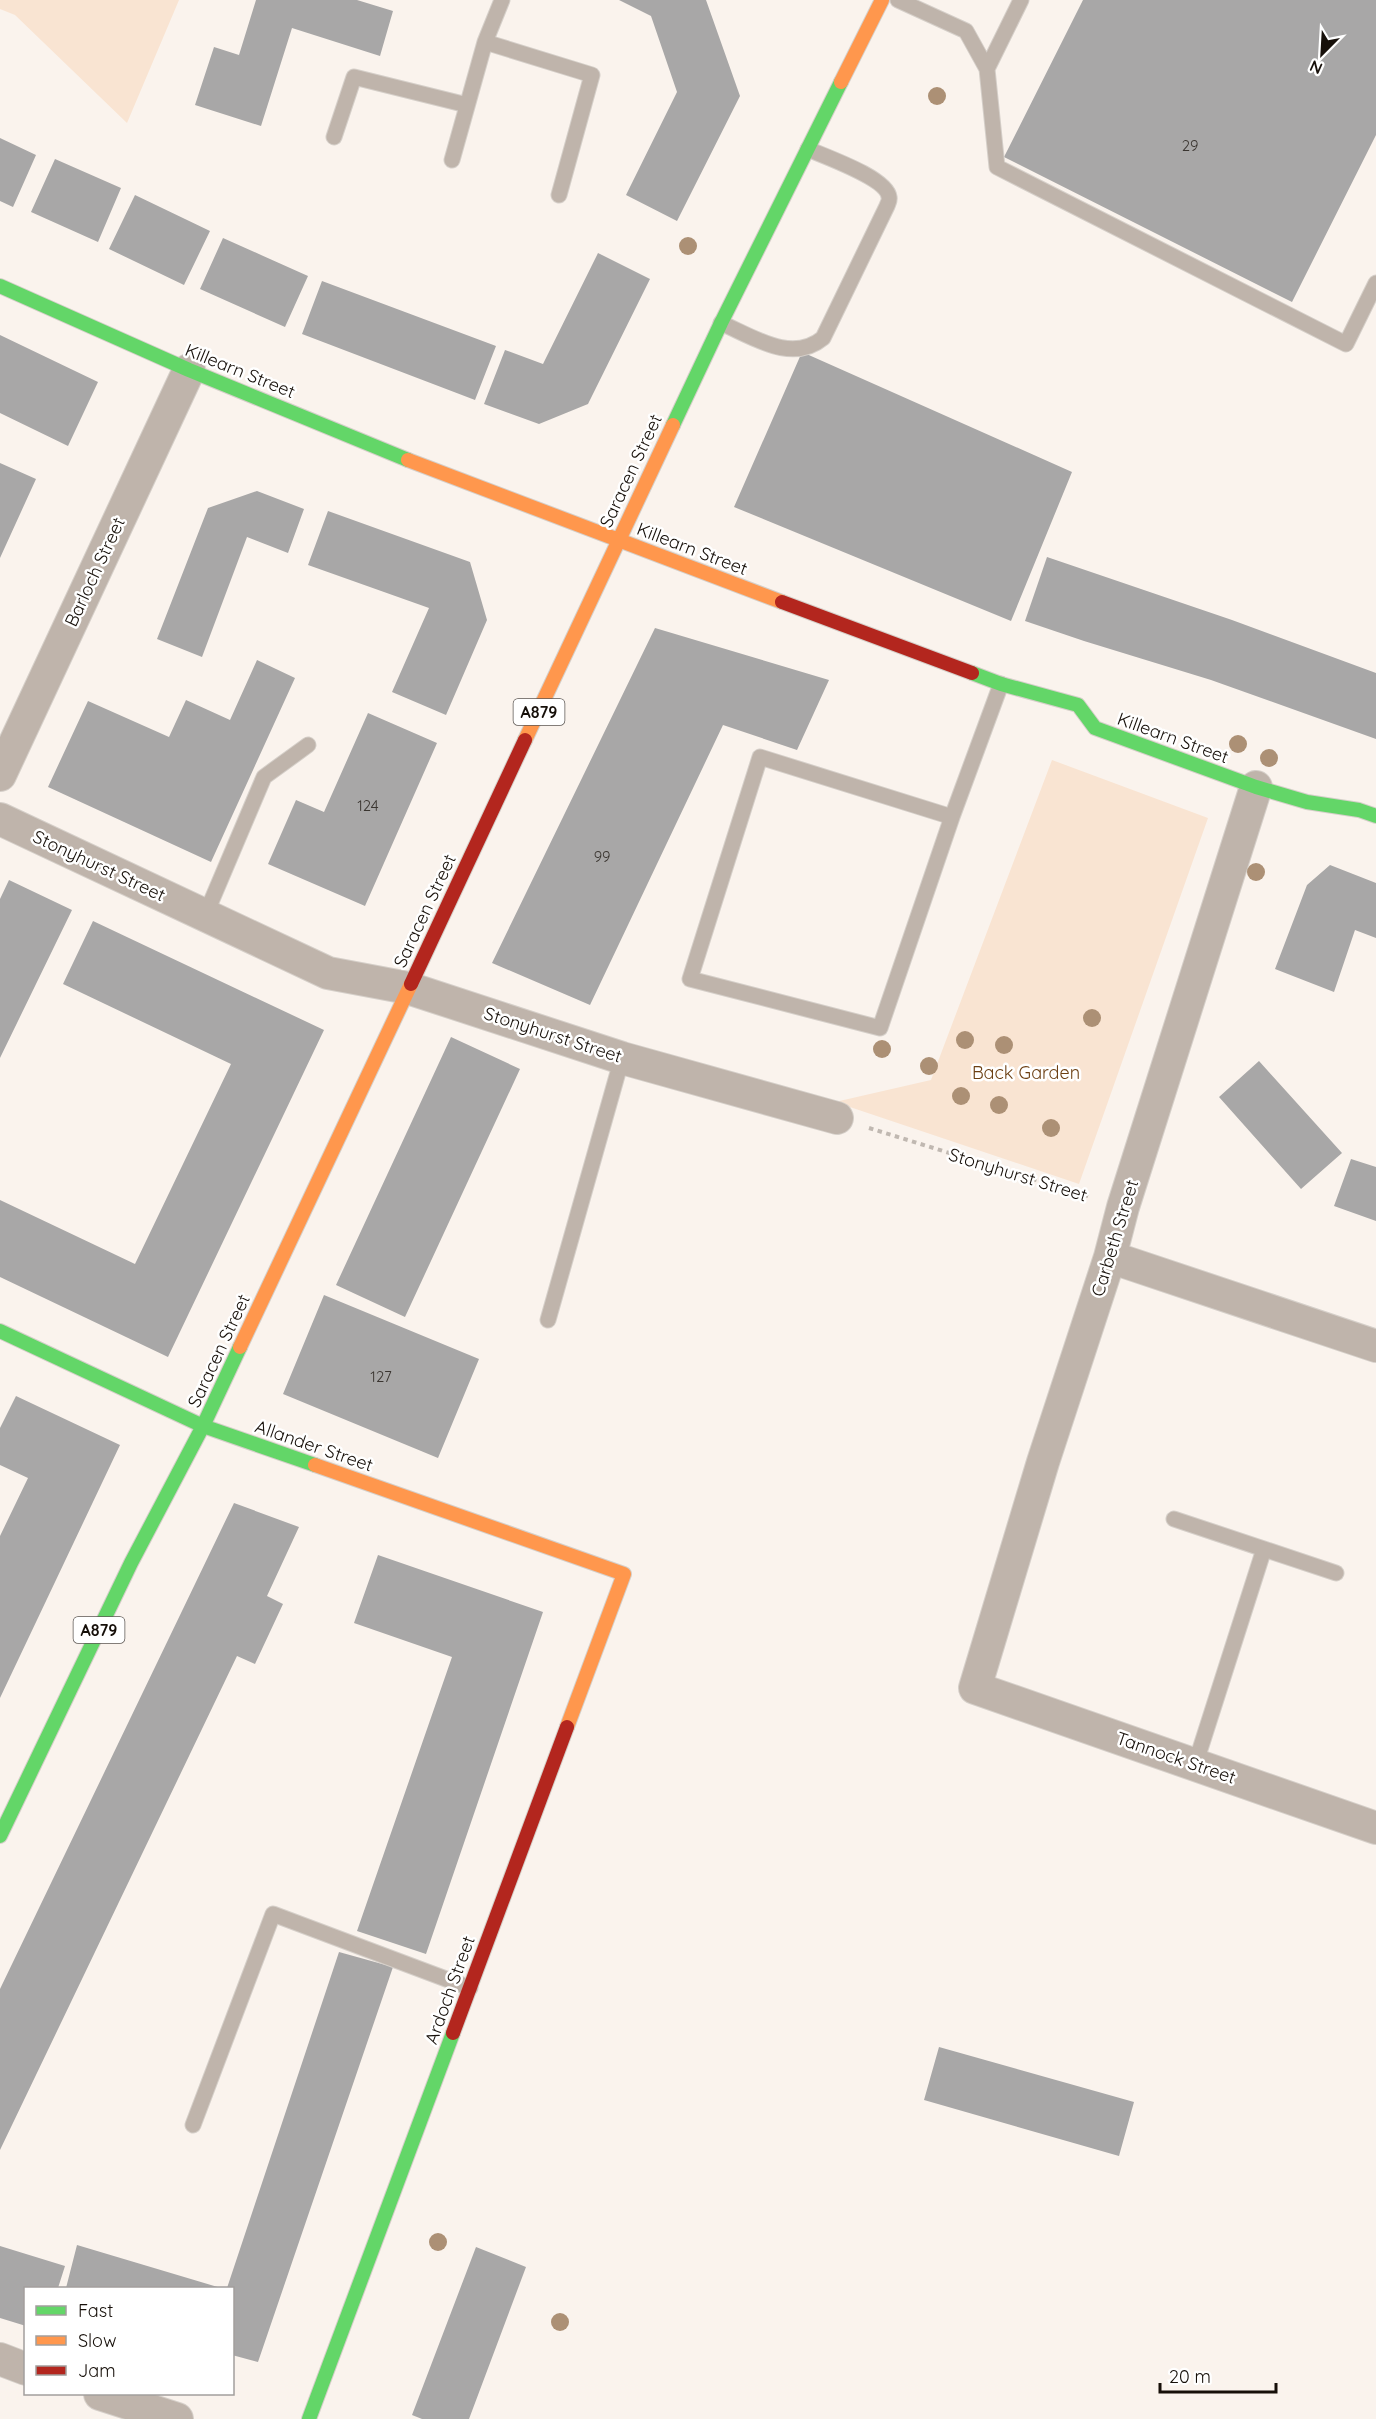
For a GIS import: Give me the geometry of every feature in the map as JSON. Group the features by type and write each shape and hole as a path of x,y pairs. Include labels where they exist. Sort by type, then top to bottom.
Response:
{"street":[{"name":"Saracen Street","path":"0,1836 131,1563 203,1426 618,541 722,323 882,0"},
{"name":"Killearn Street","path":"0,286 189,370 464,482 1001,684 1078,705 1095,728 1256,787 1307,802 1359,810 1376,816"},
{"name":"Barloch Street","path":"0,775 189,370"},
{"name":"Carbeth Street","path":"975,1688 1043,1462 1110,1257 1123,1207 1256,787"},
{"name":"Stonyhurst Street","path":"0,819 328,973 408,988 622,1058 837,1118"},
{"path":"1110,1257 1376,1346"},
{"name":"Allander Street","path":"0,1331 203,1426 624,1574"},
{"name":"Ardoch Street","path":"309,2419 624,1574"},
{"name":"Tannock Street","path":"975,1688 1376,1828"},
{"path":"0,2359 24,2368"},
{"path":"103,2395 177,2419"}],"lane":[{"path":"452,160 485,42 502,0"},
{"path":"898,0 966,31 987,69 997,166 1346,344 1376,283"},
{"path":"987,69 1021,0"},
{"path":"485,42 592,75 559,195"},
{"path":"334,137 354,77 467,105"},
{"path":"722,323 783,350 806,348 823,338 887,207 889,197 884,186 871,177 808,149"},
{"path":"952,817 760,757 690,979 880,1028 952,817 1001,684"},
{"path":"205,916 264,777 308,745"},
{"path":"548,1320 622,1058"},
{"path":"1174,1519 1336,1573"},
{"path":"1195,1765 1264,1549"},
{"path":"193,2125 273,1914 470,1988"}],"path":[{"name":"Stonyhurst Street","path":"837,1118 1123,1207"}],"green space":[{"path":"0,0 179,0 127,123 15,15 0,9"},
{"name":"Back Garden","path":"1052,760 1208,818 1079,1184 835,1102 931,1080"}],"building":[{"path":"256,0 357,0 393,11 380,56 292,28 261,126 195,105 214,47 239,55"},
{"path":"619,0 706,0 740,96 677,221 626,195 677,92 651,16"},
{"path":"1083,0 1376,0 1376,135 1292,302 1004,157"},
{"path":"0,138 36,155 13,207 0,201"},
{"path":"55,159 121,188 98,242 31,212"},
{"path":"135,195 210,231 184,285 109,249"},
{"path":"223,238 308,276 285,327 200,289"},
{"path":"598,253 650,279 588,404 539,424 484,404 505,350 543,364"},
{"path":"322,281 496,346 475,400 302,334"},
{"path":"0,335 98,382 68,446 0,413"},
{"path":"802,352 1072,472 1011,621 734,507"},
{"path":"0,463 36,479 0,558"},
{"path":"257,491 304,509 288,553 247,537 202,657 157,639 208,508"},
{"path":"328,511 470,562 487,620 446,715 392,692 429,608 308,565"},
{"path":"1047,557 1232,620 1376,673 1376,739 1211,680 1025,621"},
{"path":"655,628 829,680 797,750 723,725 590,1005 492,963"},
{"path":"257,660 295,678 211,862 48,787 88,701 169,737 186,700 230,720"},
{"path":"368,713 437,743 365,906 268,864 296,800 324,812"},
{"path":"1330,865 1376,883 1376,938 1355,930 1334,992 1275,969 1307,885"},
{"path":"9,880 72,910 0,1058 0,899"},
{"path":"93,921 324,1030 168,1357 0,1277 0,1200 135,1264 231,1064 63,984"},
{"path":"451,1037 520,1069 405,1317 336,1285"},
{"path":"1259,1061 1342,1153 1301,1189 1219,1097"},
{"path":"1351,1159 1376,1167 1376,1221 1334,1206"},
{"path":"324,1295 479,1359 438,1458 283,1394"},
{"path":"16,1396 120,1445 0,1698 0,1536 28,1478 0,1465 0,1428"},
{"path":"234,1503 299,1527 267,1596 283,1604 255,1664 237,1656 0,2150 0,1989"},
{"path":"378,1555 543,1612 426,1954 357,1931 452,1657 354,1623"},
{"path":"339,1952 393,1967 258,2362 234,2356 234,2287 227,2287"},
{"path":"939,2047 1134,2102 1119,2156 924,2100"},
{"path":"77,2245 218,2287 66,2287"},
{"path":"0,2246 65,2266 58,2287 24,2287 24,2325 0,2318"},
{"path":"476,2247 526,2267 469,2419 422,2419 412,2415"}],"traffic: fast":[{"path":"673,425 841,82"},
{"path":"0,286 189,370 408,460"},
{"path":"972,673 1001,684 1078,705 1095,728 1256,787 1307,802 1359,810 1376,816"},
{"path":"0,1331 203,1426 315,1465"},
{"path":"0,1836 131,1563 203,1426 240,1347"},
{"path":"309,2419 453,2033"}],"traffic: slow":[{"path":"841,82 882,0"},
{"path":"525,740 673,425"},
{"path":"408,460 782,602"},
{"path":"240,1347 411,984"},
{"path":"315,1465 624,1574 567,1727"}],"traffic: jam":[{"path":"782,602 972,673"},
{"path":"411,984 525,740"},
{"path":"453,2033 567,1727"}]}
